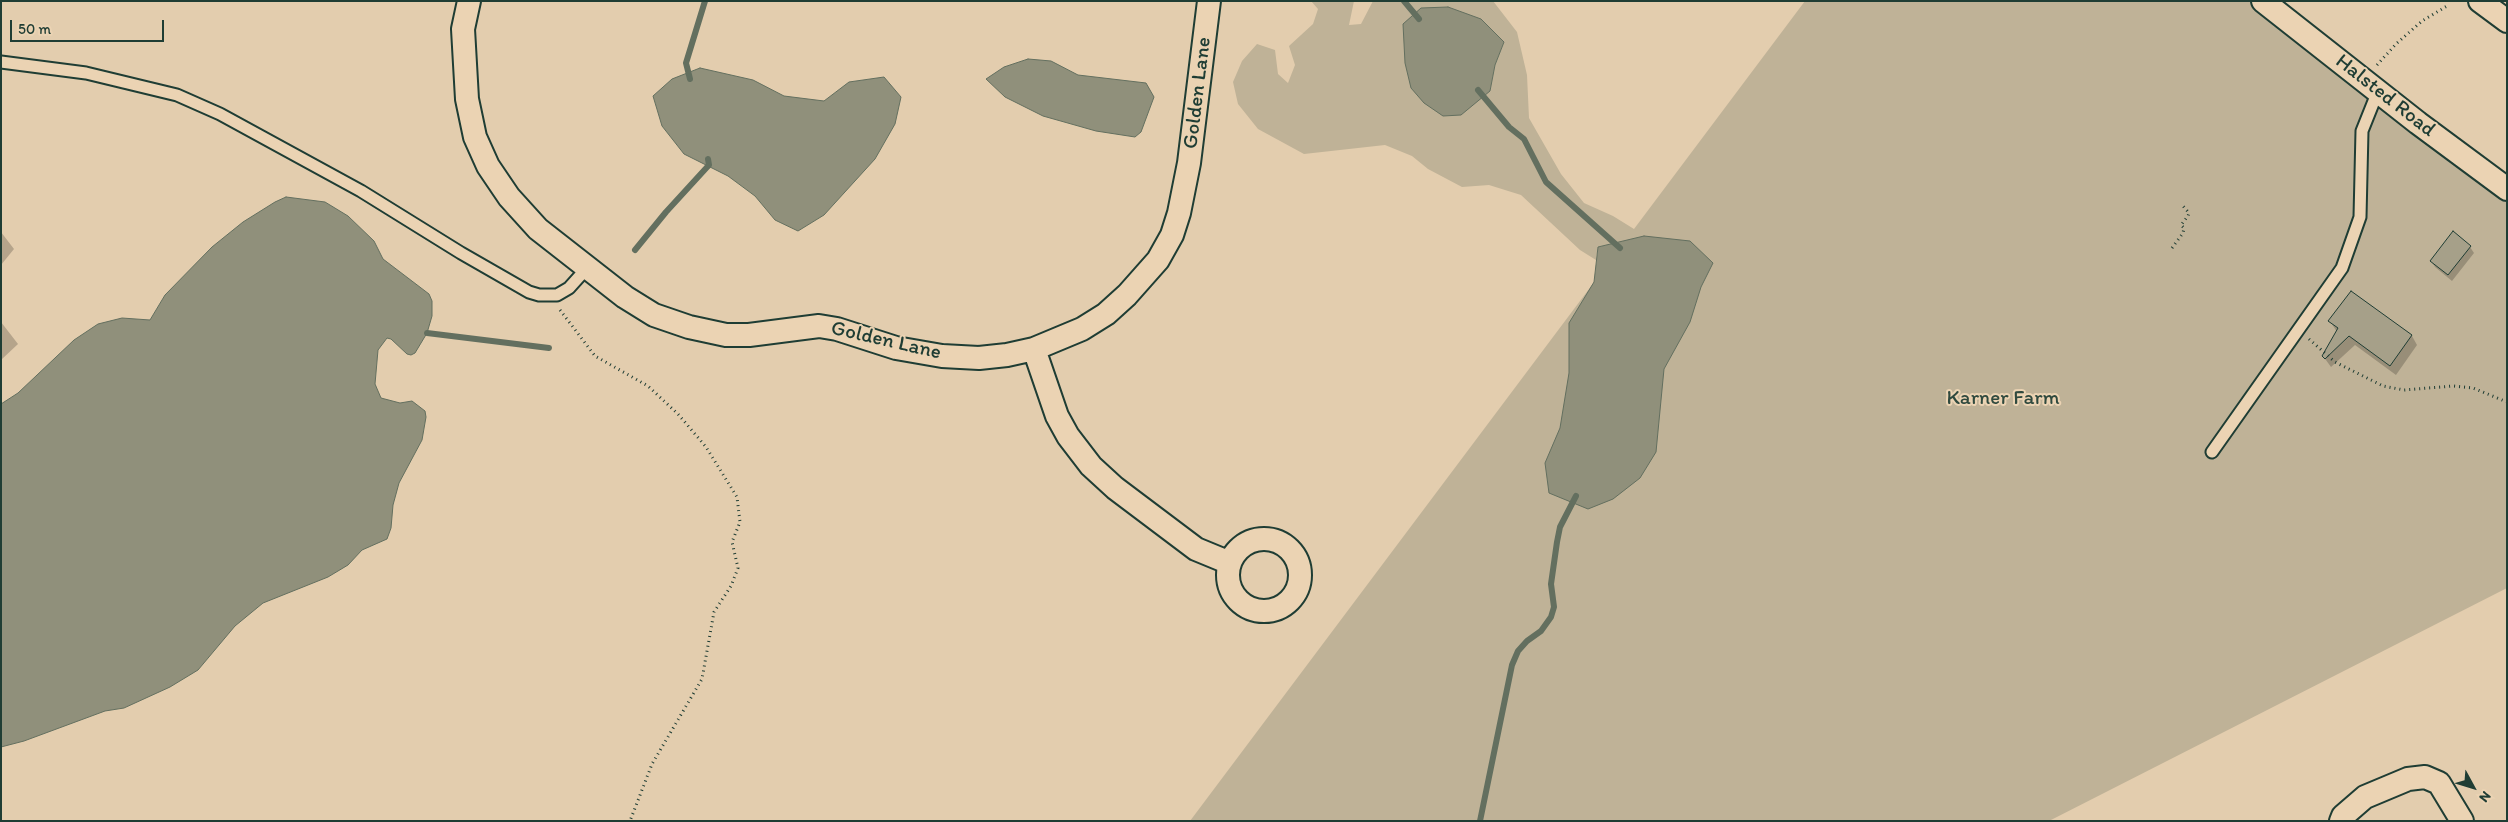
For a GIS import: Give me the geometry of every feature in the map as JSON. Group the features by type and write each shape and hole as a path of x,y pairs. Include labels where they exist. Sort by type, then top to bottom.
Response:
{"street":[{"name":"Golden Lane","path":"469,1 463,28 463,57 467,99 475,137 488,166 508,197 538,228 587,268 654,315 689,327 726,335 749,335 819,326 837,329 896,348 942,356 979,358 1007,356 1034,349 1082,329 1106,314 1127,295 1158,260 1172,235 1180,213 1189,163 1210,1"},
{"name":"Halsted Road","path":"2263,1 2418,123 2507,189"},
{"path":"2480,1 2507,21"},
{"path":"1034,349 1057,416 1068,436 1091,466 1115,488 1196,549 1230,563"},
{"path":"2341,821 2343,816 2365,797 2408,779 2425,777 2439,783 2462,821"}],"lane":[{"path":"1,62 86,73 177,96 220,114 361,191 513,284 539,295 557,294 569,288 587,268"},
{"path":"2212,452 2342,268 2360,217 2362,131 2371,85"}],"path":[{"path":"2371,85 2396,44 2422,21 2447,6"},
{"path":"2172,248 2183,233 2184,228 2181,225 2189,213 2183,206"},
{"path":"557,294 560,310 595,356 648,386 684,420 706,448 737,497 740,522 732,542 738,568 731,586 714,612 702,679 652,764 630,821"},
{"path":"2298,329 2335,362 2383,386 2404,390 2453,386 2473,388 2507,402"}],"green space":[{"name":"Karner Farm","path":"1311,1 1354,1 1349,25 1361,24 1373,1 1493,1 1517,32 1527,75 1529,118 1561,174 1584,203 1613,216 1634,229 1805,1 2263,1 2507,185 2507,588 2049,821 1190,821 1625,241 1598,247 1596,260 1580,250 1521,195 1489,185 1462,187 1428,169 1412,156 1385,145 1304,154 1258,129 1238,104 1233,82 1242,61 1257,44 1275,50 1278,74 1288,83 1295,65 1289,46 1313,24 1318,9","holes":["1504,42 1495,65 1490,91 1411,88"]}],"shaded area":[{"path":"1448,7 1481,19 1504,42 1495,65 1490,91 1461,115 1443,116 1424,103 1411,88 1405,63 1403,24 1421,8"},
{"path":"1028,59 1051,61 1078,75 1146,83 1154,97 1141,132 1135,137 1096,131 1043,116 1005,97 986,79 1004,67"},
{"path":"700,68 753,80 784,96 824,101 849,82 884,77 901,97 895,124 875,159 824,215 798,231 775,220 755,196 728,176 684,154 662,126 653,96 672,79"},
{"path":"286,197 325,202 348,216 374,241 383,259 429,294 432,301 432,316 427,333 415,353 407,354 391,339 387,338 378,350 375,384 381,398 400,403 412,401 425,411 426,417 422,440 399,483 393,505 391,528 387,539 362,550 348,565 328,577 263,603 235,626 198,670 170,687 124,708 105,711 24,741 1,747 1,404 18,393 74,340 98,324 122,318 150,320 165,295 212,247 243,222"},
{"path":"1644,236 1690,241 1713,263 1701,287 1690,322 1664,369 1656,452 1640,478 1613,499 1588,509 1549,493 1545,463 1560,428 1569,373 1569,323 1594,282 1598,247"}],"building":[{"path":"2453,231 2471,246 2448,275 2430,261"},
{"path":"2351,291 2412,335 2390,366 2349,336 2325,359 2322,356 2338,328 2328,321"}],"waterway":[{"path":"690,79 686,63 705,1"},
{"path":"1404,1 1419,19"},
{"path":"1478,90 1509,127 1524,139 1546,182 1620,248"},
{"path":"635,250 666,212 709,165 708,159"},
{"path":"427,333 549,348"},
{"path":"1480,821 1512,665 1518,651 1527,641 1541,631 1551,617 1554,607 1551,584 1560,527 1576,496"}]}
